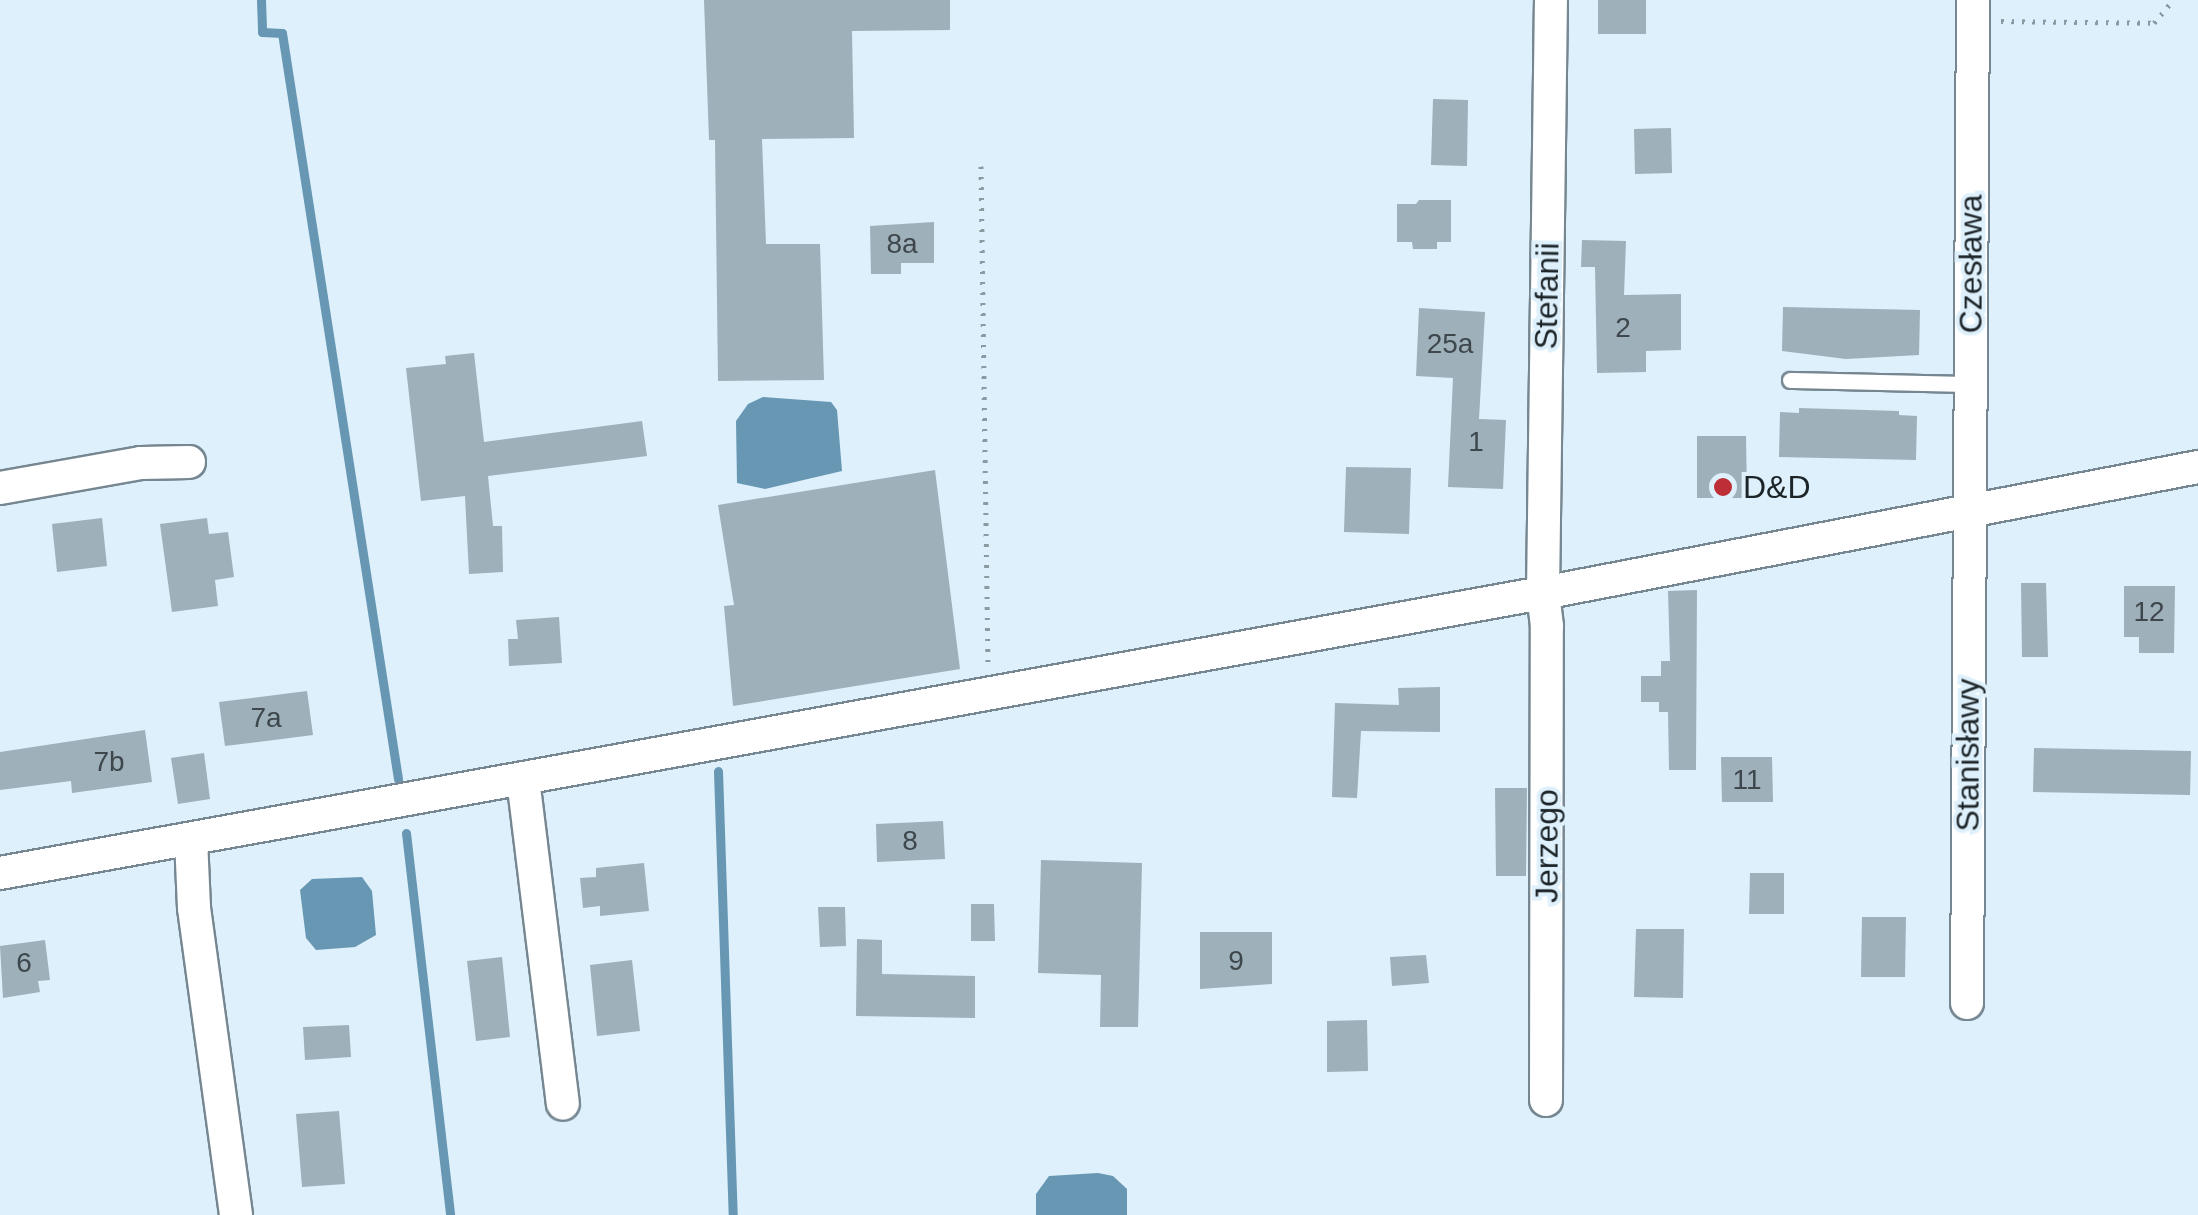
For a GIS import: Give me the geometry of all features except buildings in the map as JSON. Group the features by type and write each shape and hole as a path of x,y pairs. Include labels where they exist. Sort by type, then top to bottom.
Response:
{"street":[{"name":"Stefanii","path":"1543,593 1551,0"},
{"name":"Czesława","path":"1969,507 1973,10"},
{"path":"0,488 141,463 189,462"},
{"path":"0,873 1543,593 1969,507 2198,467"},
{"name":"Stanisławy","path":"1968,1003 1969,507"},
{"name":"Jerzego","path":"1543,593 1547,626 1546,1100"},
{"path":"523,779 563,1104"},
{"path":"191,839 194,908 236,1215"}],"lane":[{"path":"1790,380 1970,384"}],"path":[{"path":"1973,10 2154,23 2173,0"},
{"path":"981,166 987,657 999,693"}],"water":[{"path":"763,397 831,402 837,410 842,471 765,489 737,483 736,421 748,404"},
{"path":"362,877 372,891 376,935 355,947 316,950 306,938 300,890 312,879"},
{"path":"1049,1176 1113,1176 1127,1189 1127,1215 1036,1215 1036,1194"}],"waterway":[{"path":"261,0 262,32 282,33 398,779"},
{"path":"718,771 733,1215"},
{"path":"406,833 450,1215"}],"place":[{"name":"D&D","path":"1723,487"}]}
